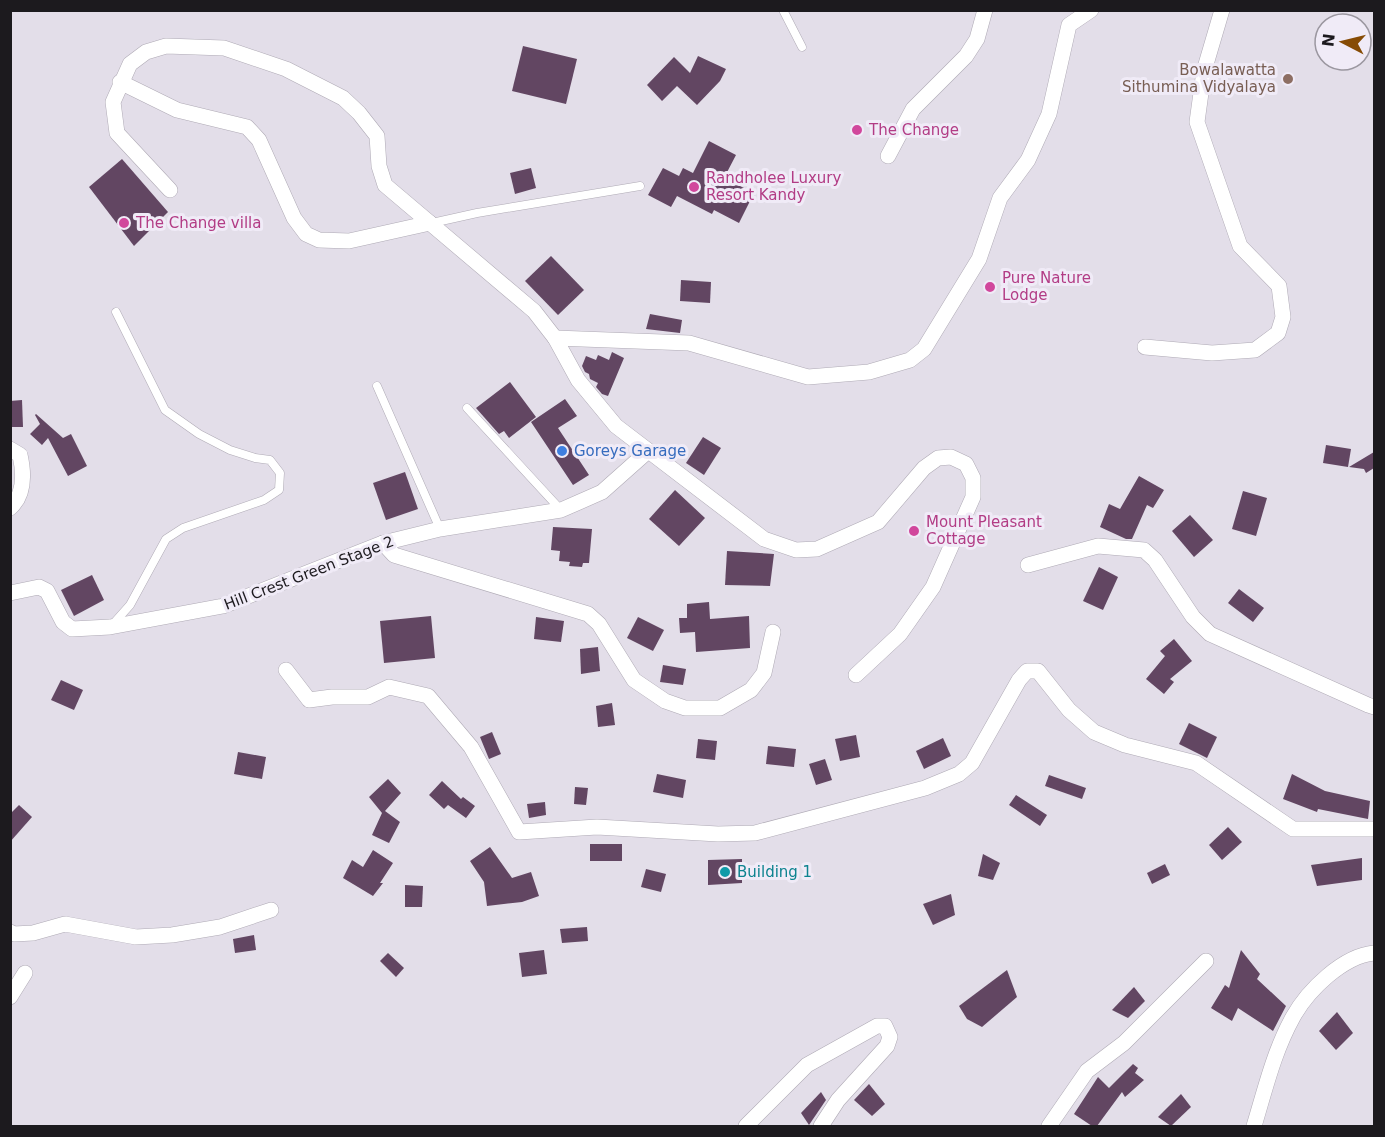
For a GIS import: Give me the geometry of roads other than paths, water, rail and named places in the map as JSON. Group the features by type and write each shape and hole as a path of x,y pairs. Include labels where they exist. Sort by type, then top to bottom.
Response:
{"street":[{"path":"888,156 913,110 966,56 977,39 985,10"},
{"path":"555,338 689,343 808,377 869,372 910,360 924,349 979,259 1000,198 1028,160 1049,114 1069,25 1091,10"},
{"path":"1145,347 1212,353 1255,350 1278,333 1283,317 1279,286 1240,246 1197,122 1204,71 1222,10"},
{"path":"170,190 117,133 113,102 130,64 146,52 166,46 224,48 286,69 343,98 359,113 377,136 379,166 385,185 534,311 555,338 578,380 616,426 647,452 764,539 796,550 817,549 878,522 924,468 938,459 951,457 966,464 973,478 973,497 933,586 900,634 856,675"},
{"path":"120,82 177,110 247,127 259,140 294,218 306,234 319,240 349,242 430,223"},
{"path":"10,449 20,455 24,474 17,501 10,508"},
{"name":"Hill Crest Green Stage 2","path":"10,593 39,587 47,591 63,622 72,629 110,627 223,606 383,543 440,529 561,510 602,492 647,452"},
{"path":"383,543 394,555 588,614 599,624 634,680 664,700 685,708 720,708 751,690 764,673 773,632"},
{"path":"1028,565 1098,546 1144,550 1155,560 1193,618 1210,634 1374,707"},
{"path":"286,670 309,700 368,697 389,687 428,696 471,747 519,832 597,827 718,834 755,833 925,788 959,774 972,763 1019,680 1027,671 1038,671 1069,710 1094,732 1125,745 1196,763 1293,829 1374,828"},
{"path":"10,932 33,933 65,924 136,937 172,935 220,927 271,910"},
{"path":"1254,1126 1278,1048 1294,1015 1320,983 1337,967 1365,954 1374,953"},
{"path":"1049,1126 1088,1071 1124,1043 1206,961"},
{"path":"10,997 25,973"},
{"path":"746,1126 807,1065 877,1026 885,1026 890,1037 887,1046 838,1100 821,1126"}],"lane":[{"path":"783,10 801,47"},
{"path":"430,223 640,186"},
{"path":"110,627 130,605 166,539 183,528 264,501 279,490 280,473 270,460 230,450 200,434 165,410 116,312"},
{"path":"377,386 440,529"},
{"path":"467,408 561,510"}],"place":[{"name":"Bowalawatta Sithumina Vidyalaya","path":"1288,79"},
{"name":"The Change","path":"857,130"},
{"name":"Randholee Luxury Resort Kandy","path":"694,187"},
{"name":"The Change villa","path":"124,223"},
{"name":"Pure Nature Lodge","path":"990,287"},
{"name":"Goreys Garage","path":"562,451"},
{"name":"Mount Pleasant Cottage","path":"914,531"},
{"name":"Building 1","path":"725,872"}]}
